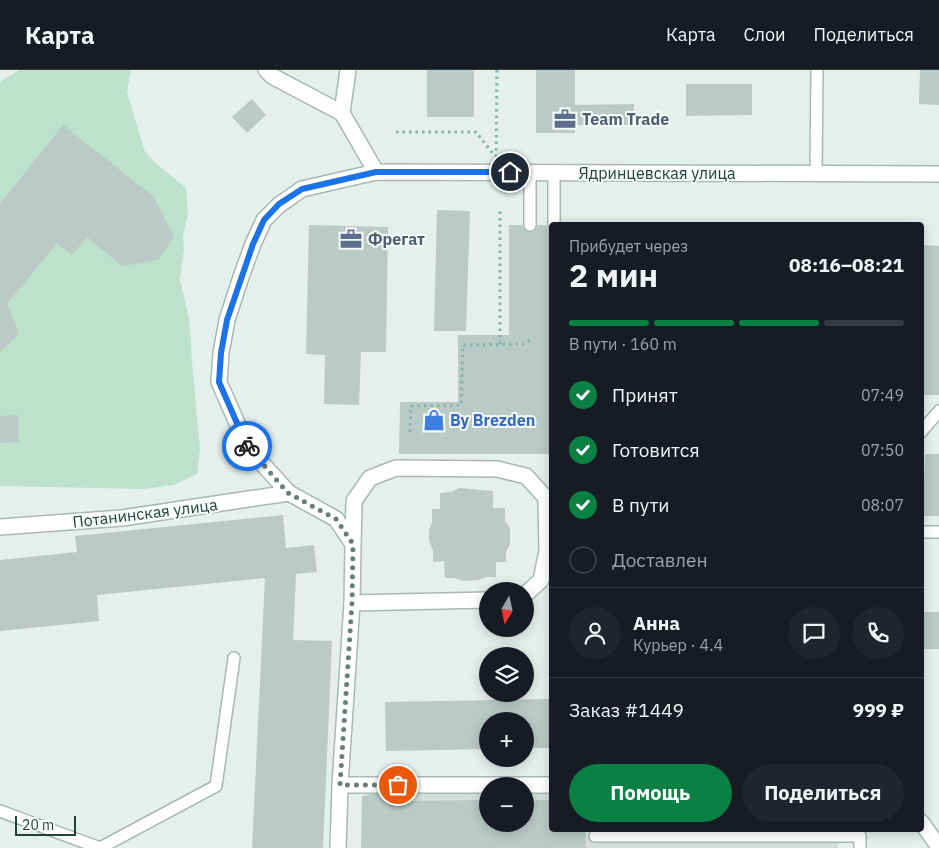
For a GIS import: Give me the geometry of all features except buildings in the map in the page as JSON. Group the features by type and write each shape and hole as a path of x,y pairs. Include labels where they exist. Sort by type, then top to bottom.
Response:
{"street":[{"path":"266,70 272,76 342,113 376,172"},
{"path":"342,113 348,70"},
{"name":"Ядринцевская улица","path":"353,544 336,519 288,493 248,448 219,382 221,353 227,320 253,244 264,220 279,204 302,189 376,172 939,174"},
{"path":"338,848 340,785 352,603 354,501 370,478 396,468 497,469 526,476 546,498 547,551 541,580 534,587"},
{"name":"Потанинская улица","path":"0,527 122,518 288,493"},
{"path":"352,603 479,600"},
{"path":"340,785 549,785"},
{"path":"924,826 939,847"}],"lane":[{"path":"816,174 817,70"},
{"path":"530,172 530,225"},
{"path":"554,172 554,222"},
{"path":"924,428 939,411"},
{"path":"924,532 939,532"},
{"path":"0,811 100,848 216,786 234,658"},
{"path":"595,836 860,836 860,848"}],"path":[{"path":"396,132 476,132 496,157 497,70"},
{"path":"500,211 500,344"},
{"path":"410,432 411,406 462,405 463,345 523,344 533,338"}],"shaded area":[{"path":"398,791 479,791 479,832 534,832 534,791 549,791 549,832 586,832 587,838 838,841 838,848 398,848"}],"green space":[{"path":"19,70 131,70 127,92 145,152 186,188 188,212 183,237 184,249 180,280 189,318 200,449 197,474 174,485 143,489 0,486 0,82"}],"way so far":[{"path":"247,446 288,493 336,519 353,544 352,603 340,785 398,785"}],"place":[{"name":"Team Trade","path":"565,119"},
{"name":"Фрегат","path":"351,239"},
{"name":"By Brezden","path":"434,420"}],"route":[{"path":"247,446 219,382 221,353 227,320 253,244 264,220 279,204 302,189 376,172 510,172"}]}
